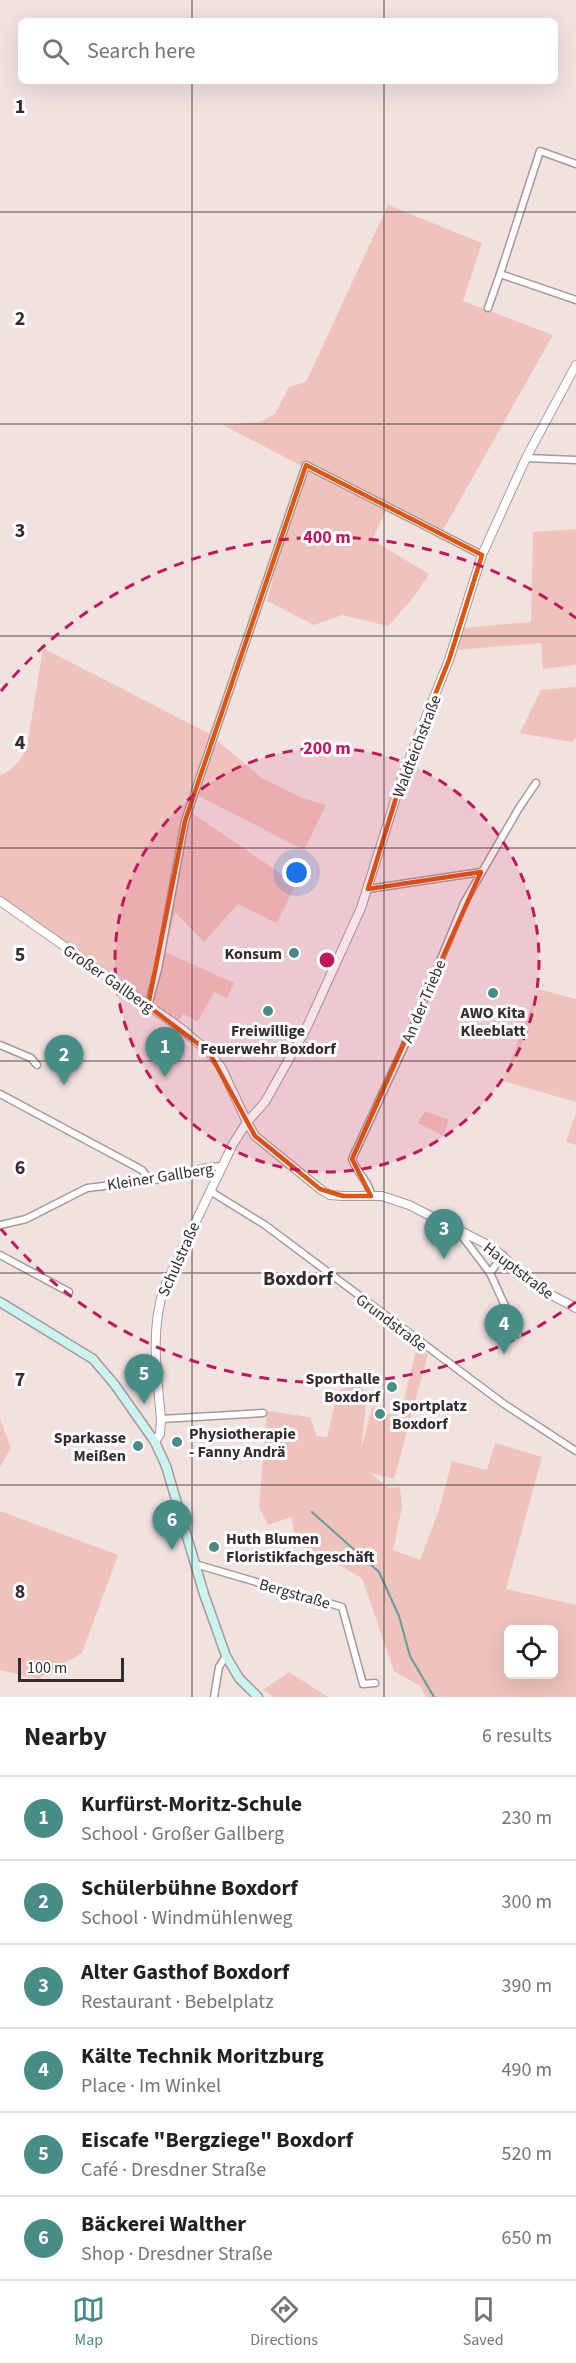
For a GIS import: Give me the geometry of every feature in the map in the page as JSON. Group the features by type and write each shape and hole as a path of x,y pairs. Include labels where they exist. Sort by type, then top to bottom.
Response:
{"main road":[{"path":"0,1302 93,1359 115,1385 156,1442 168,1472 195,1564 226,1656 239,1678 258,1697"}],"street":[{"path":"488,308 540,151 576,164"},
{"path":"500,273 576,300"},
{"name":"Waldteichstraße","path":"247,1122 265,1102 306,1029 368,889 404,772 449,660 482,555 526,458 576,365"},
{"path":"526,458 576,460"},
{"path":"148,1006 159,969 185,821 306,465 482,555"},
{"name":"An der Triebe","path":"371,1196 371,1190 355,1169 352,1159 409,1036 464,903 536,783"},
{"path":"368,889 480,874"},
{"name":"Großer Gallberg","path":"0,901 182,1029 209,1052 227,1077 247,1122"},
{"path":"0,1045 31,1058 37,1065"},
{"path":"0,1094 142,1170 150,1181"},
{"name":"Hauptstraße","path":"247,1122 255,1136 330,1195 391,1198 492,1247 540,1289 576,1308"},
{"name":"Schulstraße","path":"156,1442 160,1434 161,1419 155,1347 158,1308 172,1268 221,1166 247,1122"},
{"name":"Kleiner Gallberg","path":"0,1225 26,1219 87,1188 150,1181 221,1166"},
{"name":"Grundstraße","path":"210,1191 266,1226 432,1352 504,1404 576,1451"},
{"path":"457,1229 490,1273 518,1334"},
{"path":"0,1255 69,1292"},
{"path":"490,1273 503,1255"},
{"path":"161,1419 263,1413"},
{"name":"Bergstraße","path":"195,1564 342,1607 363,1684 375,1683"},
{"path":"214,1697 219,1667 226,1656"}],"highlighted area":[{"path":"306,465 482,555 449,660 404,772 368,889 481,872 352,1159 371,1196 343,1196 320,1189 255,1136 209,1052 148,1006 185,821"}],"shaded area":[{"path":"388,205 482,243 463,301 553,335 442,532 386,510 372,540 429,574 413,598 388,626 342,615 314,625 267,601 302,466 223,425 260,422 275,414 289,387 306,382"},
{"path":"576,529 576,665 543,669 541,643 456,650 463,628 531,622 533,532"},
{"path":"43,648 208,733 262,778 302,798 326,805 304,850 197,795 192,813 296,884 277,923 238,904 204,942 175,912 165,952 234,983 227,998 214,992 198,1021 183,1014 179,1021 152,1005 163,959 147,1001 0,897 0,775 16,764 27,747"},
{"path":"576,687 576,737 572,742 520,733 541,690"},
{"path":"538,989 576,999 576,1102 503,1081"},
{"path":"425,1111 449,1120 443,1136 418,1123"},
{"path":"576,1113 576,1145 566,1142"},
{"path":"416,1351 428,1354 394,1479 370,1473 389,1488 400,1487 402,1507 393,1550 420,1560 439,1510 452,1461 487,1470 495,1443 542,1457 506,1589 576,1605 576,1697 426,1697 420,1686 394,1671 362,1578 297,1542 291,1517 268,1525 259,1507 267,1411 310,1417 317,1436 327,1437 338,1391 359,1383 367,1395 361,1450 372,1407 380,1409 380,1412 400,1416"},
{"path":"0,1419 11,1448 0,1467"},
{"path":"0,1511 118,1555 82,1653 38,1679 0,1670"},
{"path":"289,1672 328,1697 274,1697 263,1690"}],"waterway":[{"path":"312,1512 379,1572 399,1616 410,1656 434,1697"}],"place":[{"name":"Konsum","path":"294,953"},
{"name":"AWO Kita Kleeblatt","path":"493,993"},
{"name":"Freiwillige Feuerwehr Boxdorf","path":"268,1011"},
{"name":"Kurfürst-Moritz-Schule","path":"165,1077"},
{"name":"Schülerbühne Boxdorf","path":"64,1085"},
{"name":"Alter Gasthof Boxdorf","path":"444,1259"},
{"name":"Kälte Technik Moritzburg","path":"504,1354"},
{"name":"Sporthalle Boxdorf","path":"392,1387"},
{"name":"Eiscafe \"Bergziege\" Boxdorf","path":"144,1404"},
{"name":"Sportplatz Boxdorf","path":"380,1414"},
{"name":"Physiotherapie - Fanny Andrä","path":"177,1442"},
{"name":"Sparkasse Meißen","path":"138,1446"},
{"name":"Huth Blumen Floristikfachgeschäft","path":"214,1547"},
{"name":"Bäckerei Walther","path":"172,1550"}],"district":[{"name":"Boxdorf","path":"298,1278"}]}
